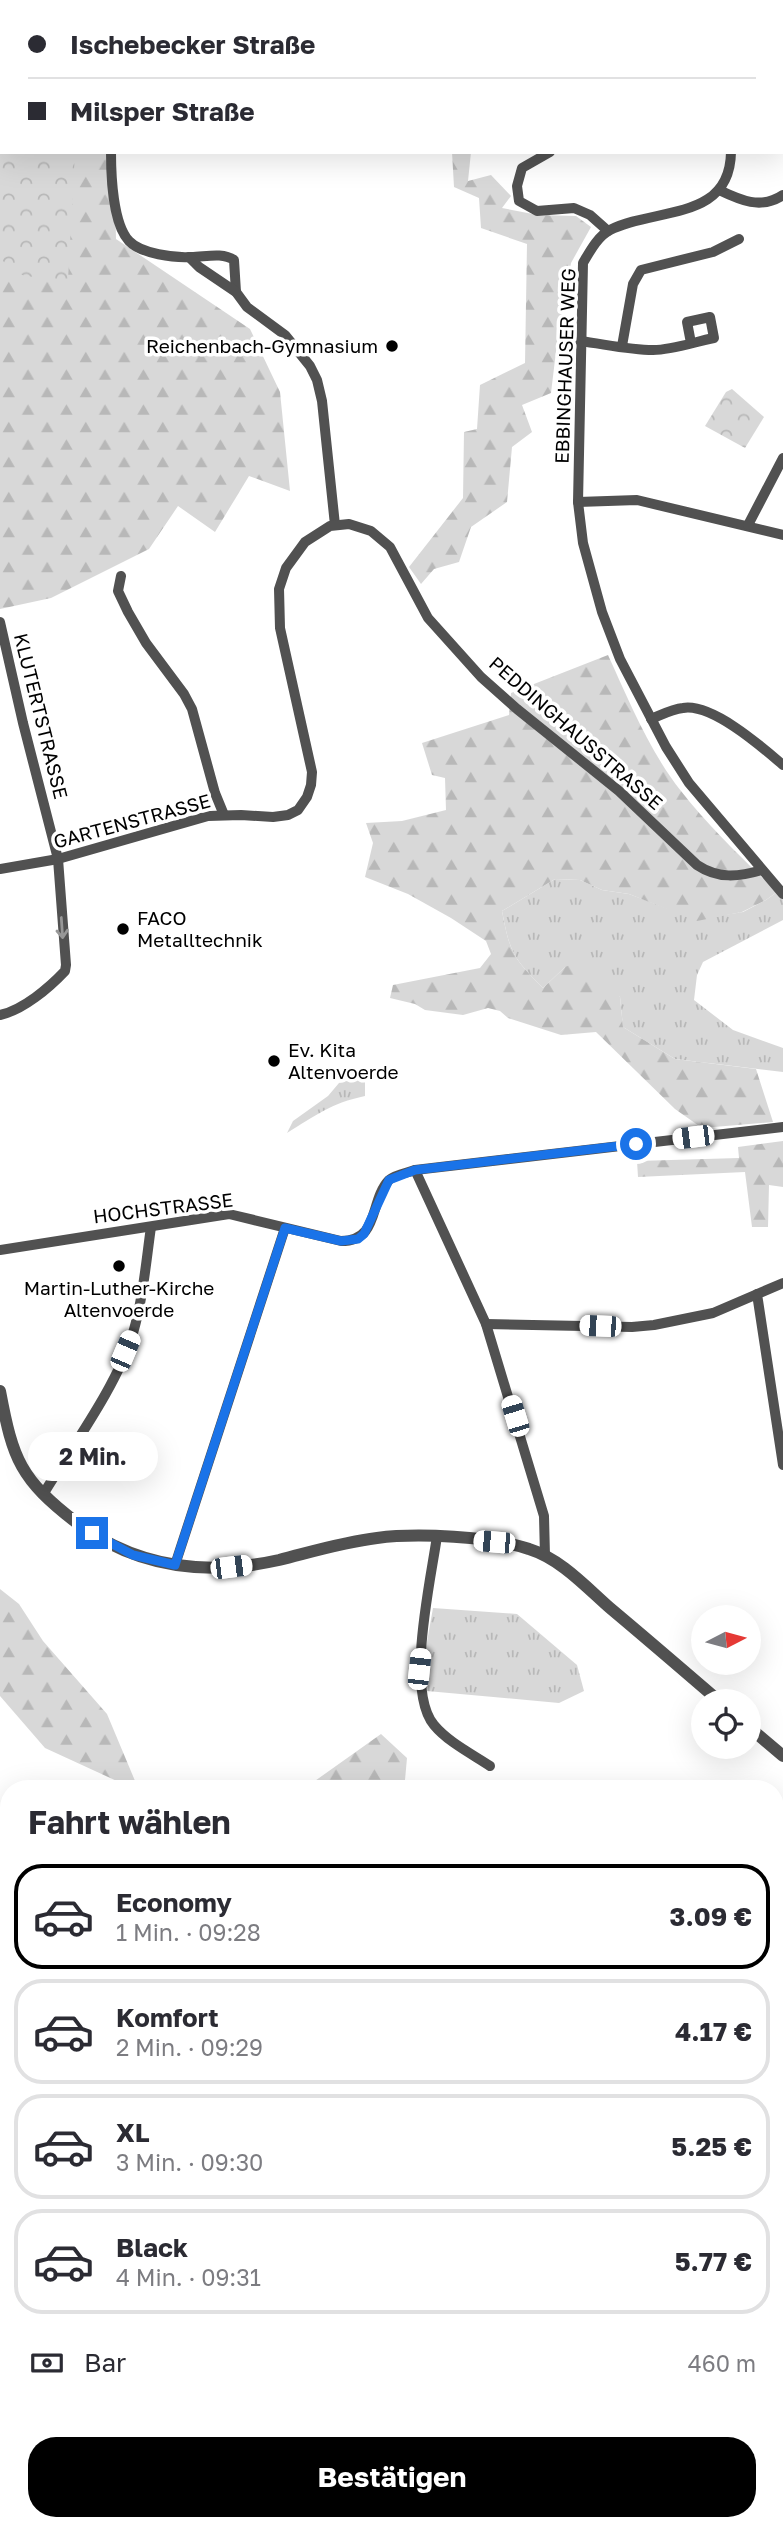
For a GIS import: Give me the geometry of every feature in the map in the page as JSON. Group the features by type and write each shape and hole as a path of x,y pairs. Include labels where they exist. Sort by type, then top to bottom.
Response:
{"street":[{"path":"111,154 115,200 121,228 129,241 136,247 159,255 228,256 234,260 236,292"},
{"path":"546,154 522,168 517,186 519,201 537,211 574,208 590,215 608,231 698,205 719,190 727,175 731,154"},
{"path":"719,190 756,204 783,195"},
{"name":"EBBINGHAUSER WEG","path":"608,231 593,246 583,263 578,502 583,543 602,612 620,659 666,747 689,783 783,894"},
{"path":"622,346 633,284 641,270 713,251 738,239"},
{"path":"189,257 236,292 247,306 285,335 305,359 317,380 323,401 335,525"},
{"path":"580,341 652,350 691,343"},
{"path":"748,525 783,458"},
{"path":"578,502 637,500 783,535"},
{"name":"PEDDINGHAUSSTRASSE","path":"335,525 349,524 365,528 384,540 396,556 428,618 481,677 619,791 697,865 709,873 726,876 762,870"},
{"name":"GARTENSTRASSE","path":"0,869 58,859 197,819 224,815 273,817 288,815 298,810 311,785 312,772 280,628 279,589 286,568 298,550 313,535 335,525"},
{"path":"121,576 118,591 128,612 192,709 215,793 224,815"},
{"name":"KLUTERTSTRASSE","path":"0,622 58,859 65,971 38,994 8,1013 0,1015"},
{"path":"651,719 684,708 698,709 724,721 783,765"},
{"path":"545,1556 544,1517 486,1324 415,1170 783,1127"},
{"name":"HOCHSTRASSE","path":"0,1251 229,1214 239,1214 341,1241 358,1239 364,1234 389,1180 415,1170"},
{"path":"44,1493 101,1399 133,1334 151,1227"},
{"path":"175,1565 285,1228"},
{"path":"486,1324 632,1327 654,1325 713,1313 783,1283"},
{"path":"757,1294 783,1465"},
{"path":"0,1391 16,1457 29,1479 75,1521 111,1545 143,1559 212,1568 241,1566 376,1538 437,1536 513,1545 530,1549 564,1568 705,1689"},
{"path":"437,1536 419,1669 424,1698 433,1724 490,1766"},
{"path":"761,1737 783,1756"}],"green space":[{"path":"0,154 114,154 116,239 250,329 280,392 290,491 249,476 215,532 178,506 149,549 51,598 0,609"},
{"path":"0,154 75,154 68,280 24,276 0,259"},
{"path":"452,154 471,154 468,181 491,175 511,196 502,208 538,215 576,216 591,227 571,263 551,393 522,405 532,432 512,447 507,502 471,527 459,562 434,569 421,584 409,567 463,498 464,432 477,429 480,385 525,363 527,244 481,228 479,198 454,187"},
{"path":"732,389 764,417 745,448 705,426 726,392"},
{"path":"608,655 641,726 670,776 715,831 777,892 742,912 697,921 629,894 602,890 580,880 555,879 502,911 511,946 519,962 543,988 565,967 580,961 620,997 623,1027 675,1059 756,1069 773,1122 702,1128 675,1109 596,1032 561,1035 508,1018 500,1011 488,1008 463,1015 425,1010 415,1004 390,998 393,985 480,968 491,954 486,941 451,918 408,894 365,877 373,843 366,823 402,821 446,810 445,778 432,775 422,743 509,715 511,693"},
{"path":"555,879 580,880 602,890 629,894 674,911 724,915 743,912 777,892 783,898 783,920 703,962 697,975 694,1000 733,1030 783,1048 783,1072 675,1059 623,1027 620,997 565,967 543,988 514,954 502,911"},
{"path":"363,1077 365,1096 333,1106 287,1133 293,1121 328,1096 339,1083"},
{"path":"783,1141 783,1187 769,1185 768,1227 752,1227 745,1172 638,1177 637,1161 739,1158 738,1147"},
{"path":"0,1589 19,1604 43,1641 107,1714 135,1780 115,1780 45,1748 0,1696"},
{"path":"433,1608 517,1614 577,1665 584,1691 559,1703 427,1691 423,1664"},
{"path":"381,1734 407,1758 405,1780 316,1780"}],"place":[{"name":"Reichenbach-Gymnasium","path":"392,346"},
{"name":"FACO Metalltechnik","path":"123,929"},
{"name":"Ev. Kita Altenvoerde","path":"274,1061"},
{"name":"Martin-Luther-Kirche Altenvoerde","path":"119,1266"}],"route":[{"path":"92,1533 133,1555 175,1565 285,1228 351,1241 364,1234 389,1180 399,1175 415,1170 636,1144"}]}
